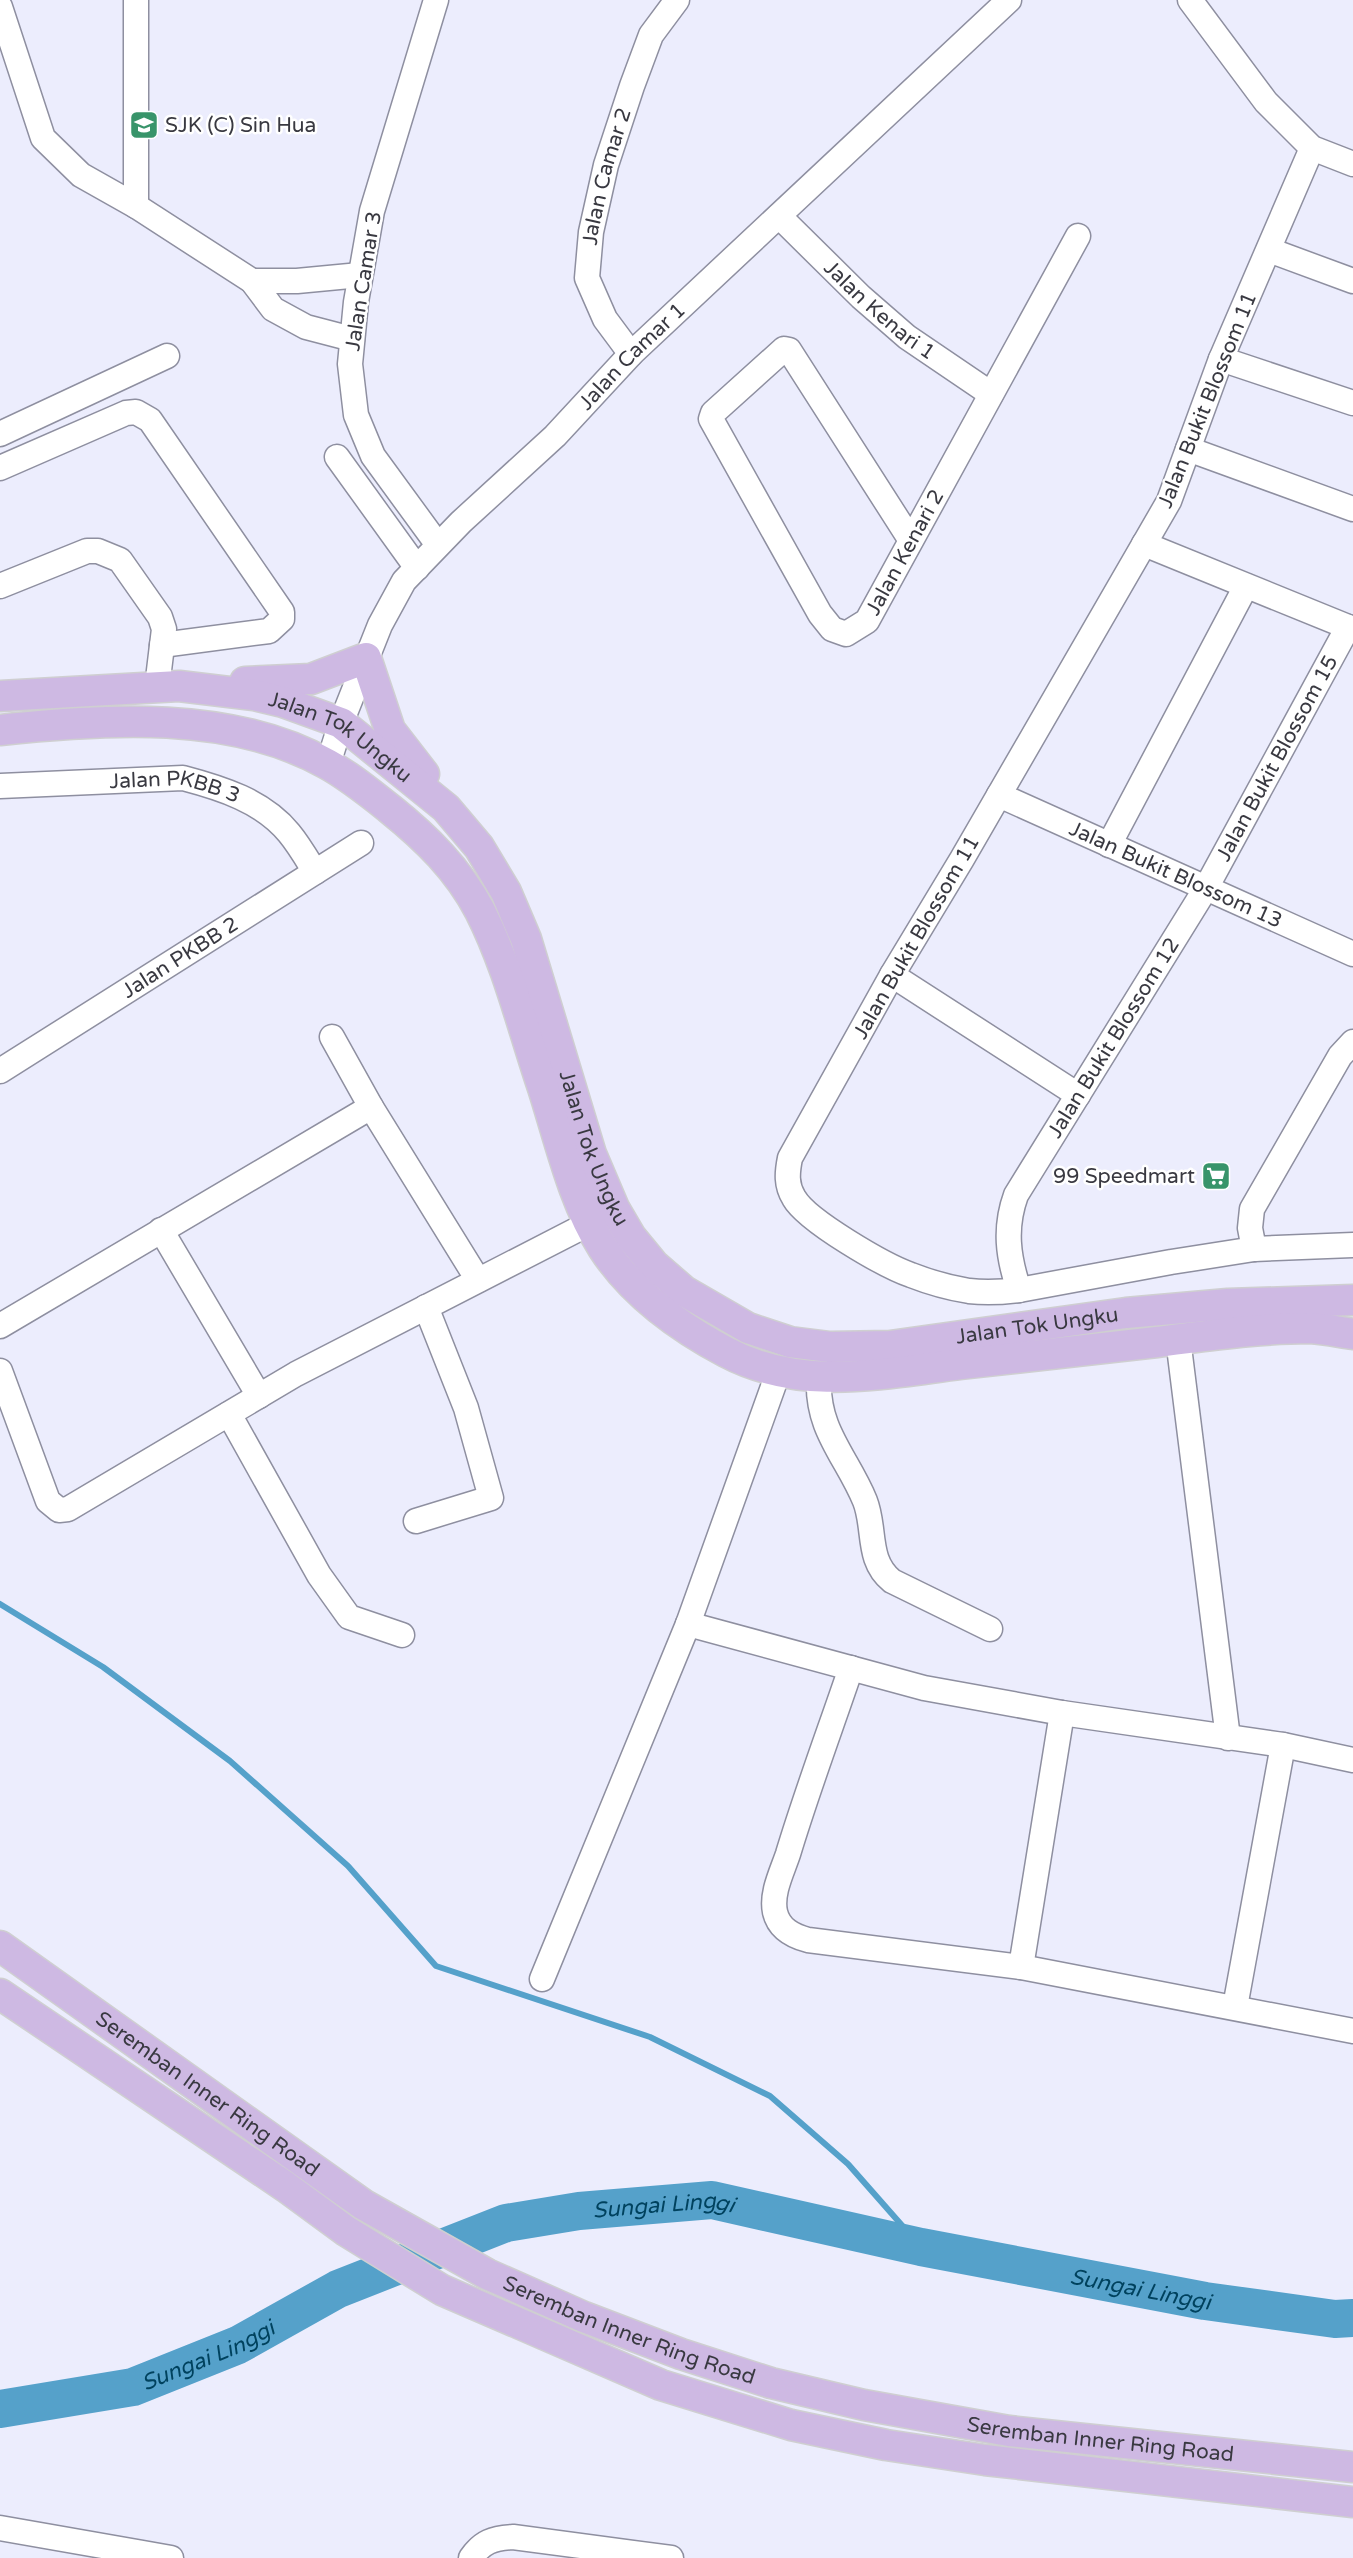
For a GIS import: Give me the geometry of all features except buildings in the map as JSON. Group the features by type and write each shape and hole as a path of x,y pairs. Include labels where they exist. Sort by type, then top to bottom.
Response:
{"main road":[{"path":"223,691 237,683 311,679 366,658 390,730 403,749 441,792 446,808"},
{"name":"Jalan Tok Ungku","path":"0,696 179,686 283,702 341,723 446,808 479,847 490,865 506,892 526,939 591,1154 614,1209 631,1237 654,1265 684,1291 748,1328 790,1342 830,1347 890,1346 1125,1313 1228,1304 1353,1300"},
{"name":"Jalan Tok Ungku","path":"0,730 56,724 189,723 242,732 277,742 328,764 419,832 454,868 479,909 499,954 569,1169 590,1223 604,1249 627,1280 660,1309 729,1354 778,1373 819,1378 879,1374 1178,1339 1312,1328 1353,1334"},
{"name":"Seremban Inner Ring Road","path":"0,1946 364,2205 487,2274 584,2317 681,2354 771,2383 864,2405 1009,2431 1353,2467"},
{"name":"Seremban Inner Ring Road","path":"0,1994 346,2230 442,2290 662,2385 791,2425 886,2445 1348,2506"}],"street":[{"path":"136,0 136,206"},
{"name":"Jalan Camar 3","path":"436,0 372,211 360,275 350,364 356,415 373,456 438,546"},
{"name":"Jalan Camar 2","path":"631,354 604,319 587,278 591,232 606,165 632,86 651,35 676,0"},
{"name":"Jalan Camar 1","path":"328,764 341,723 380,625 399,590 417,568 461,522 555,436 631,354 1009,0"},
{"path":"1190,0 1266,102 1312,148 1353,164"},
{"path":"0,7 43,138 81,175 136,206 252,281 273,309 306,327 352,339"},
{"name":"Jalan Bukit Blossom 11","path":"1312,148 1221,359 1169,501 892,975 790,1158 787,1173 788,1187 803,1210 841,1238 910,1275 969,1291 1019,1290 1254,1249 1353,1245"},
{"name":"Jalan Kenari 1","path":"779,216 861,297 907,337 991,394"},
{"name":"Jalan Kenari 2","path":"910,539 789,350 784,349 713,413 711,419 820,614 831,629 846,634 867,621 1078,236"},
{"path":"1269,250 1353,281"},
{"path":"252,281 297,281 360,275"},
{"path":"0,434 167,356"},
{"path":"1221,359 1353,403"},
{"path":"0,468 126,413 136,412 150,420 282,612 282,619 269,631 162,645"},
{"path":"1188,449 1353,509"},
{"path":"337,457 417,568"},
{"path":"1144,544 1350,628"},
{"path":"0,586 87,551 110,555 120,560 160,617 164,629 157,687"},
{"path":"1109,845 1246,586"},
{"name":"Jalan Bukit Blossom 15","path":"1206,888 1350,628"},
{"name":"Jalan PKBB 3","path":"0,786 183,778 192,780 241,797 267,812 289,832 315,872"},
{"name":"Jalan Bukit Blossom 13","path":"999,795 1353,954"},
{"name":"Jalan PKBB 2","path":"3,1064 361,843"},
{"name":"Jalan Bukit Blossom 12","path":"1019,1290 1011,1265 1007,1241 1010,1212 1016,1195 1206,888"},
{"path":"892,975 1078,1095"},
{"path":"332,1037 371,1107 478,1280"},
{"path":"1254,1249 1250,1228 1252,1209 1340,1056 1353,1042"},
{"path":"0,1326 371,1107"},
{"path":"0,1371 48,1501 59,1510 76,1505 296,1374 590,1223"},
{"path":"161,1230 259,1396"},
{"path":"416,1521 491,1498 466,1408 426,1307"},
{"path":"1178,1339 1228,1737"},
{"path":"542,1979 688,1624 778,1373"},
{"path":"819,1378 820,1413 830,1437 866,1504 876,1562 883,1574 892,1581 990,1629"},
{"path":"229,1414 319,1575 349,1617 402,1635"},
{"path":"688,1624 924,1688 1062,1713 1283,1745 1353,1760"},
{"path":"851,1668 794,1834 775,1897 776,1913 782,1925 792,1935 808,1940 1022,1967 1353,2031"},
{"path":"1022,1967 1062,1713"},
{"path":"1235,2007 1283,1745"},
{"path":"0,2528 171,2558"},
{"path":"471,2558 478,2548 494,2538 513,2536 670,2558"}],"waterway":[{"path":"0,1604 103,1667 230,1761 348,1866 436,1966 650,2037 770,2096 848,2164 921,2247"},
{"name":"Sungai Linggi","path":"0,2409 133,2387 238,2345 338,2289 506,2223 579,2211 712,2200 921,2247 1205,2301 1335,2319 1353,2318"}],"place":[{"name":"SJK (C) Sin Hua","path":"144,125"},
{"name":"99 Speedmart","path":"1216,1176"}]}
